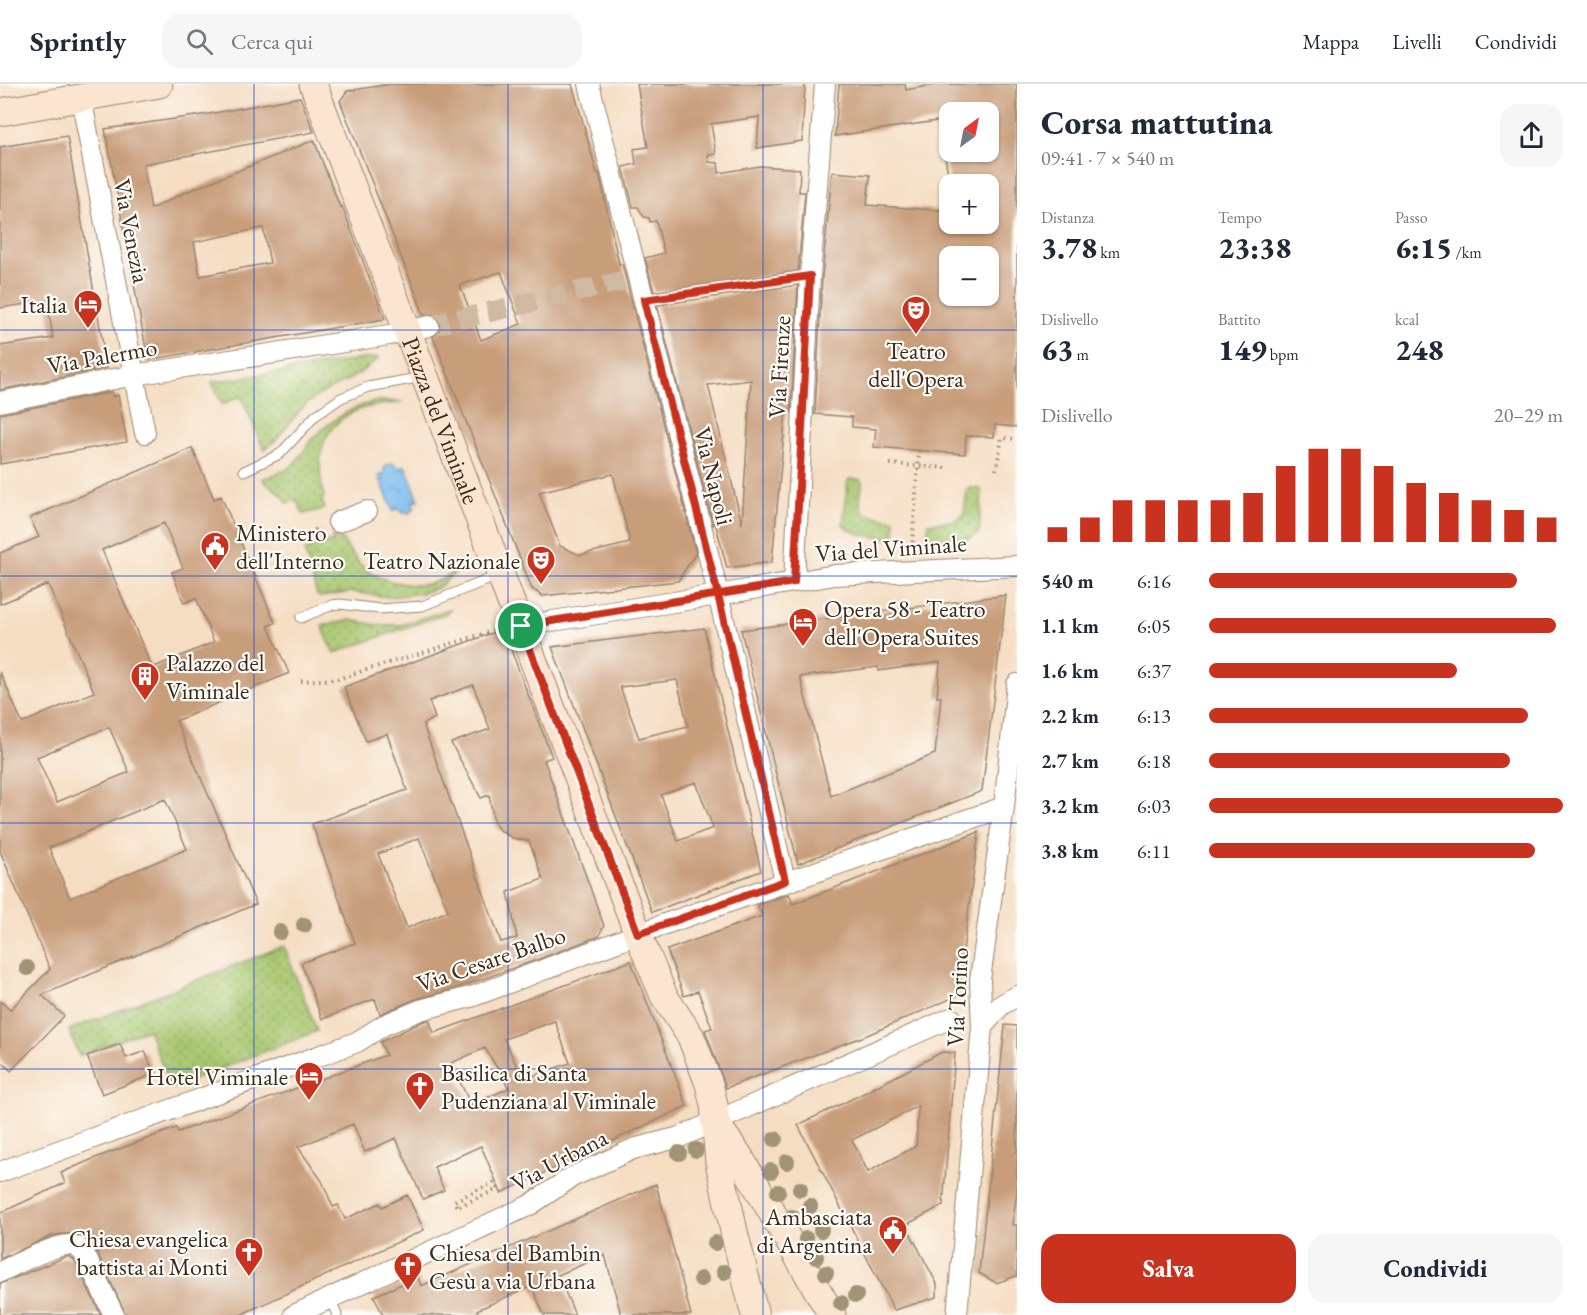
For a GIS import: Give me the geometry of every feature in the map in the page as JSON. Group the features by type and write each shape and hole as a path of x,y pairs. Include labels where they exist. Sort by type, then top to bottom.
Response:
{"street":[{"path":"0,112 159,84"},
{"path":"313,84 418,329"},
{"name":"Via Napoli","path":"589,84 630,279 644,300 718,595 785,881"},
{"name":"Via Firenze","path":"794,582 810,276 825,84"},
{"name":"Via Venezia","path":"81,97 145,433"},
{"name":"Piazza del Viminale","path":"214,363 418,329 425,376 638,934 664,996 686,1028 709,1084 718,1162 755,1315"},
{"name":"Via Palermo","path":"0,402 134,375 214,363"},
{"path":"338,522 367,511"},
{"name":"Via del Viminale","path":"521,626 855,573 1017,566"},
{"name":"Via Torino","path":"957,1315 982,1027 980,980 1004,807 1017,684"},
{"name":"Via Cesare Balbo","path":"0,1172 357,1042 384,1025 428,1007 474,996 785,881 1004,807"},
{"path":"982,1027 1001,1005 1017,996"},
{"name":"Via Urbana","path":"294,1315 333,1307 530,1205 572,1177 633,1149 673,1140 951,1018"},
{"path":"715,1122 739,1156 832,1315"},
{"path":"0,1272 59,1246 78,1247 85,1255 114,1315"}],"lane":[{"path":"644,300 810,276"},
{"path":"244,471 280,454 315,416 341,398 368,387 425,376"},
{"path":"301,618 340,604 381,609 422,606 501,574"}],"path":[{"path":"996,470 1002,438 1017,440"},
{"path":"912,548 919,451"},
{"path":"890,464 947,468"},
{"path":"292,539 314,531"},
{"path":"301,681 338,679 505,627 521,626"},
{"path":"495,1182 498,1189 457,1207 454,1201 474,1189 495,1182"}],"green space":[{"path":"379,358 360,373 308,403 276,440 264,450 241,396 222,404 212,382"},
{"path":"379,401 402,402 361,409 336,424 328,433 323,444 320,469 324,497 321,502 324,504 324,509 303,514 297,500 287,503 283,496 262,479 289,468 313,439 335,420 361,406"},
{"path":"859,479 862,482 860,501 864,511 873,516 895,520 895,540 853,532 843,524 848,480"},
{"path":"969,488 978,488 982,491 979,533 972,538 926,542 929,523 954,521 964,515"},
{"path":"331,537 339,537 360,564 370,572 399,583 429,584 445,577 464,561 465,564 439,587 422,593 390,597 351,592 320,597 317,595 305,551 315,544 333,542"},
{"path":"450,609 447,613 334,653 322,626 351,620 376,625 400,625"},
{"path":"284,946 317,1031 171,1088 148,1029 79,1056 69,1030"}],"water":[{"path":"393,463 399,468 405,466 419,500 413,502 414,509 409,513 403,513 398,508 393,511 379,476 384,474 387,465"}],"building":[{"path":"391,84 572,84 597,173 599,173 619,264 622,264 696,553 678,581 543,596 532,589 433,337 440,330 441,323 433,315 424,315 340,101 347,91","holes":["501,272 521,324 481,340 460,285","613,474 630,543 580,555 560,546 539,492"]},
{"path":"637,84 805,84 802,141 757,148 759,117 711,124 716,154 708,155 709,162 718,163 719,173 760,166 800,169 799,192 805,192 798,271 654,292 645,258 664,253 656,221 650,222 638,207 633,207 623,167 636,164 634,149 648,147"},
{"name":"Teatro dell'Opera","path":"839,84 905,84 906,90 939,84 1017,84 1017,427 995,425 994,437 966,436 965,454 874,447 876,429 852,427 852,417 815,414 822,277 832,172 870,175 867,205 939,210 939,234 999,234 999,174 948,174 946,162 999,162 999,102 939,102 939,121 835,136"},
{"path":"300,97 314,132 143,164 151,209 186,192 314,140 385,319 148,360 105,129 209,114","holes":["263,228 270,263 200,276 194,242"]},
{"path":"67,136 107,368 0,390 0,346 53,338 47,301 0,308 0,147"},
{"path":"798,285 791,412 786,411 772,562 727,568 715,522 713,525 657,305","holes":["751,380 742,524 708,385"]},
{"path":"112,392 113,397 118,395 127,442 0,464 0,414"},
{"name":"Palazzo del Viminale","path":"192,448 214,499 221,496 275,623 268,626 289,673 176,721 256,904 42,995 64,1016 11,1071 0,1060 0,1001 10,1010 50,969 0,851 0,672 22,723 94,692 48,584 0,604 0,553 39,537 30,518","holes":["164,523 183,568 172,572 184,603 196,598 214,642 152,668 102,550","109,727 129,772 57,802 37,757","165,799 187,849 70,898 49,848"]},
{"path":"1006,595 982,791 798,864 741,630","holes":["940,662 937,697 941,697 935,754 831,796 800,677 878,667 879,671"]},
{"path":"704,628 761,871 652,912 552,647","holes":["677,680 688,726 639,738 620,687","696,782 713,828 678,841 661,795"]},
{"path":"503,629 552,757 544,760 604,926 599,936 454,989 416,999 380,1014 375,999 322,1019 301,963 355,943 312,824 407,790 387,734 366,741 344,687","holes":["473,685 490,729 451,743 481,798 489,795 494,822 498,829 512,838 529,841 543,879 508,892 517,938 501,942 423,724 435,718 429,701","419,838 448,911 407,928 378,854"]},
{"path":"979,832 957,996 865,1036 726,1088 705,1030 712,1028 698,991 684,996 667,950 762,916 758,905 789,894 793,904"},
{"path":"631,961 687,1106 501,1193 481,1146 434,1167 444,1190 423,1199 396,1138 365,1152 353,1124 298,1147 322,1181 333,1207 338,1205 345,1219 380,1203 382,1207 407,1195 424,1230 240,1315 126,1315 95,1248 77,1234 51,1236 0,1259 0,1213 65,1183 61,1173 176,1128 178,1132 386,1055 380,1042 424,1021 429,1020 434,1033","holes":["555,1021 570,1063 523,1079 504,1039","485,1048 509,1088 471,1105 451,1063"]},
{"path":"1005,1025 1017,1026 1017,1192 1012,1225 1017,1225 1017,1276 996,1283 979,1273"},
{"path":"120,1044 126,1058 145,1051 154,1074 102,1094 87,1056"},
{"path":"942,1052 955,1053 943,1205 906,1225 937,1284 937,1297 894,1310 798,1125","holes":["918,1106 916,1146 868,1172 852,1140"]},
{"path":"656,1184 691,1315 621,1315 605,1255 558,1275 575,1315 544,1315 532,1286 477,1310 479,1315 383,1315 374,1296 418,1277 421,1286"},
{"path":"70,1257 75,1261 101,1315 0,1315 0,1284"}],"tunnel":[{"path":"429,326 623,281"}],"place":[{"name":"Italia","path":"88,330"},
{"name":"Teatro dell'Opera","path":"916,336"},
{"name":"Ministero dell'Interno","path":"215,572"},
{"name":"Teatro Nazionale","path":"541,586"},
{"name":"Opera 58 - Teatro dell'Opera Suites","path":"803,648"},
{"name":"Palazzo del Viminale","path":"145,702"},
{"name":"Hotel Viminale","path":"309,1102"},
{"name":"Basilica di Santa Pudenziana al Viminale","path":"420,1112"},
{"name":"Ambasciata di Argentina","path":"893,1256"},
{"name":"Chiesa evangelica battista ai Monti","path":"249,1278"},
{"name":"Chiesa del Bambin Gesù a via Urbana","path":"408,1292"}],"route":[{"path":"521,626 563,620 718,595 794,582 810,276 644,300 718,595 785,881 638,934 521,626"}]}
